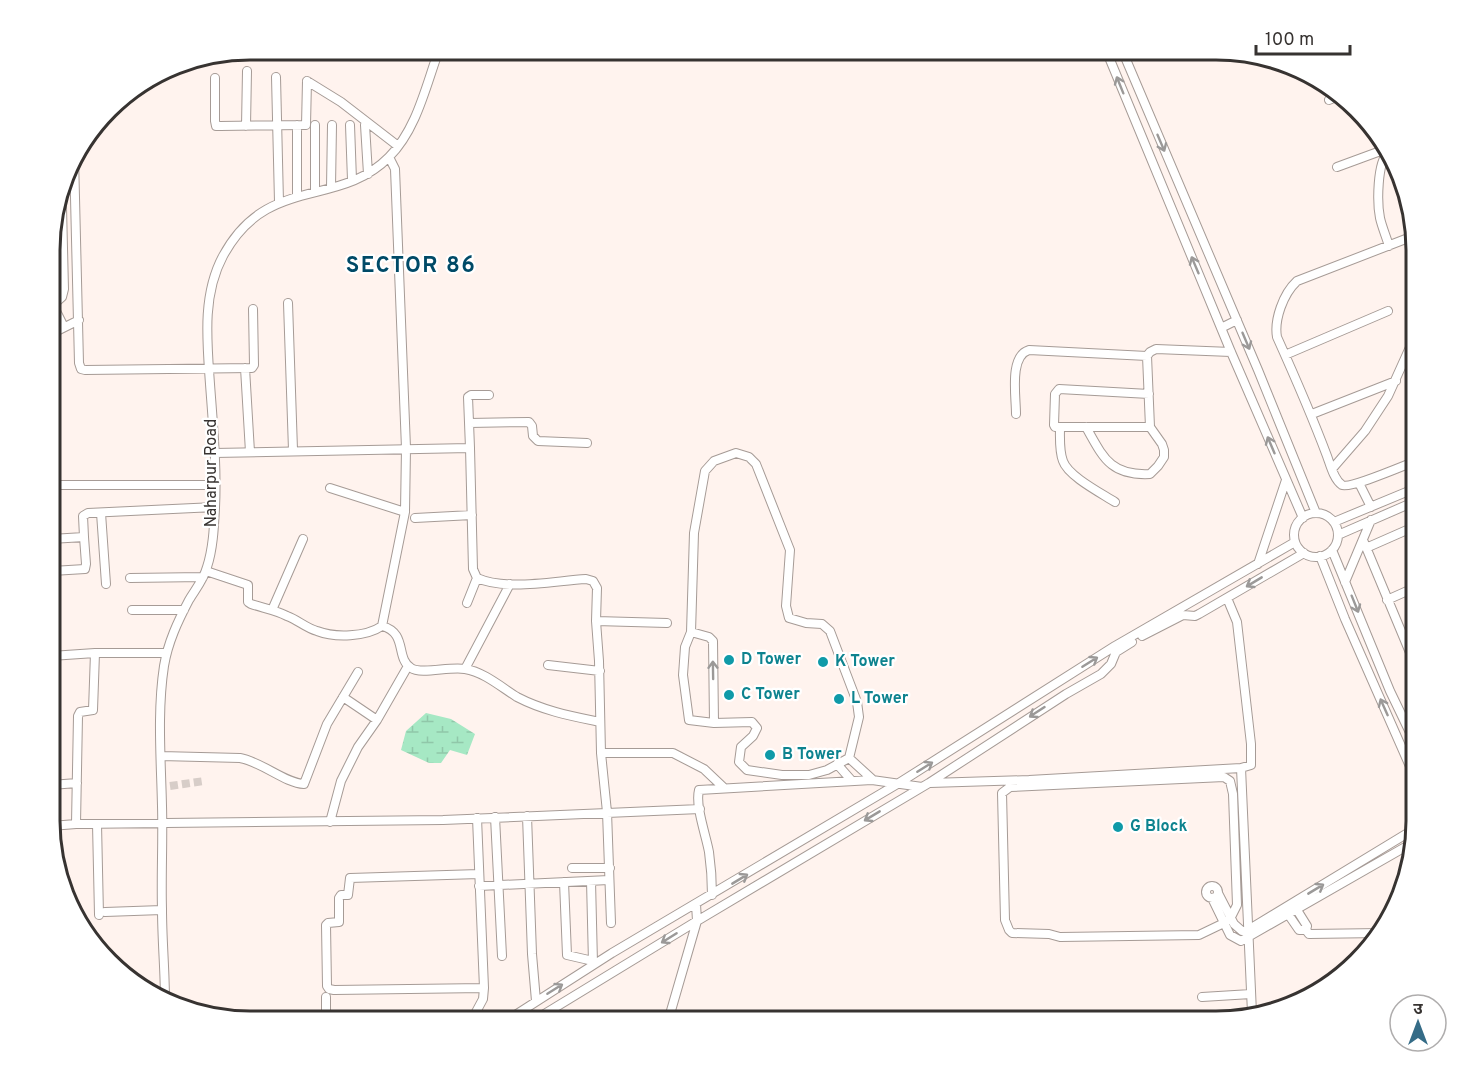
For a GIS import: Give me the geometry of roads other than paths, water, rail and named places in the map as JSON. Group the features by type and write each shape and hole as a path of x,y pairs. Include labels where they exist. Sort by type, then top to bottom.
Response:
{"street":[{"name":"Naharpur Road","path":"165,991 162,910 163,823 166,786 161,756 162,694 166,653 184,610 205,574 211,551 215,507 209,369 209,302 212,285 222,258 241,229 265,209 279,202 368,174 389,157 406,136 435,60"},
{"path":"1110,60 1231,352 1303,518"},
{"path":"1126,60 1316,513"},
{"path":"246,126 247,71"},
{"path":"276,76 279,202"},
{"path":"215,78 216,126 306,125 307,81 341,102 398,146"},
{"path":"297,125 297,196"},
{"path":"315,125 315,191"},
{"path":"331,187 332,125"},
{"path":"365,125 368,174"},
{"path":"350,126 352,180"},
{"path":"1337,167 1379,153"},
{"path":"130,578 205,574 245,583 249,588 249,603 272,610 324,633 364,633 375,631 381,626 405,512 406,448 395,169 389,157"},
{"path":"1383,161 1379,205 1382,225 1389,246"},
{"path":"75,176 78,363 81,369 252,368 254,365 253,309"},
{"path":"60,299 64,289 62,223"},
{"path":"1406,239 1297,282 1293,285 1275,327 1277,338 1312,414 1332,469 1341,484 1345,486 1359,483 1406,465"},
{"path":"288,303 293,450"},
{"path":"1285,355 1388,311"},
{"path":"60,320 64,327"},
{"path":"60,329 79,320"},
{"path":"1221,328 1237,320"},
{"path":"1086,427 1106,462 1117,469 1140,475 1150,474 1164,457 1162,444 1150,427 1147,356 1156,350 1231,352"},
{"path":"1017,414 1016,365 1023,352 1147,356"},
{"path":"1332,469 1365,431 1396,381 1406,358"},
{"path":"245,368 250,452"},
{"path":"1312,414 1396,381"},
{"path":"1149,394 1059,389 1055,394 1054,426 1150,427"},
{"path":"467,603 477,578 473,568 468,397 489,395"},
{"path":"469,423 529,422 533,436 538,441 587,442"},
{"path":"1060,427 1061,456 1064,464 1072,473 1115,502"},
{"path":"214,453 470,448"},
{"path":"736,453 749,457 756,464 790,550 786,606 789,618 806,623 822,624 830,631 857,702 859,717 849,758 827,770 809,775 782,775 747,770 739,762 741,747 753,736 757,728 752,722 714,723 689,720 683,675 684,647 691,632 694,533 705,471 714,461 736,453"},
{"path":"1258,564 1286,480"},
{"path":"1359,483 1371,507"},
{"path":"60,485 215,485"},
{"path":"330,488 405,512"},
{"path":"1334,522 1406,492"},
{"path":"1338,535 1406,505"},
{"path":"60,571 85,569 83,516 215,507"},
{"path":"101,513 106,584"},
{"path":"1316,513 1323,514 1334,522 1338,535 1332,550 1320,556 1304,553 1295,542 1295,529 1303,518 1316,513"},
{"path":"415,518 472,515"},
{"path":"1350,516 1354,527"},
{"path":"1345,582 1364,544 1371,520"},
{"path":"1364,544 1406,529"},
{"path":"60,538 84,537"},
{"path":"272,610 303,539"},
{"path":"521,1011 593,963 899,783 1115,646 1295,542"},
{"path":"1364,544 1406,643"},
{"path":"1332,550 1406,724"},
{"path":"549,1011 925,785 1101,674 1111,664 1116,652 1138,638 1183,615 1199,614 1304,553"},
{"path":"1320,556 1406,757"},
{"path":"477,578 487,582 510,584 586,579 593,581 597,588 601,753 607,812 611,923"},
{"path":"465,669 510,584"},
{"path":"1387,600 1406,591"},
{"path":"712,895 711,865 700,809 699,790 872,780 925,785 1249,766 1252,763 1251,744 1238,622 1227,598"},
{"path":"132,610 184,610"},
{"path":"596,621 667,623"},
{"path":"381,626 388,627 398,638 408,666 419,671 451,667 465,669 534,705 564,715 600,722"},
{"path":"691,632 709,637 713,641 714,723"},
{"path":"76,824 78,716 80,712 93,711 95,653"},
{"path":"60,655 166,653"},
{"path":"548,664 600,671"},
{"path":"330,822 341,781 358,747 377,720 408,666"},
{"path":"161,756 251,760 294,782 304,784 325,728 358,672"},
{"path":"343,697 377,720"},
{"path":"601,753 673,753 704,769 723,787"},
{"path":"849,758 872,780"},
{"path":"837,764 852,781"},
{"path":"1241,768 1252,1007"},
{"path":"1224,777 1232,786 1233,794 1237,905 1231,917 1224,923 1199,935 1060,938 1049,934 1012,933 1005,920 1002,794 1010,787 1224,777"},
{"path":"60,784 76,783"},
{"path":"60,825 330,822 700,809"},
{"path":"527,816 536,1001"},
{"path":"495,817 502,956"},
{"path":"477,818 484,988 483,999 477,1011"},
{"path":"97,824 102,914 162,910"},
{"path":"1404,848 1297,910 1249,933 1238,929 1215,896 1224,923 1230,934 1241,941 1249,933 1406,834"},
{"path":"572,868 610,868"},
{"path":"479,874 350,878 348,895 339,896 339,922 326,925 327,986 334,990 484,988"},
{"path":"479,886 609,880"},
{"path":"591,881 593,963"},
{"path":"564,882 567,955 593,963"},
{"path":"671,1011 697,921 696,904"},
{"path":"1297,910 1307,926 1306,930"},
{"path":"1288,914 1299,930 1306,930 1309,934 1370,933"},
{"path":"1202,997 1251,994"},
{"path":"326,997 326,1011"}],"tunnel":[{"path":"170,786 204,781"}],"place":[{"name":"D Tower","path":"729,660"},
{"name":"K Tower","path":"823,662"},
{"name":"C Tower","path":"729,695"},
{"name":"L Tower","path":"839,699"},
{"name":"B Tower","path":"770,755"},
{"name":"G Block","path":"1118,827"}],"district":[{"name":"SECTOR 86","path":"411,266"}]}
